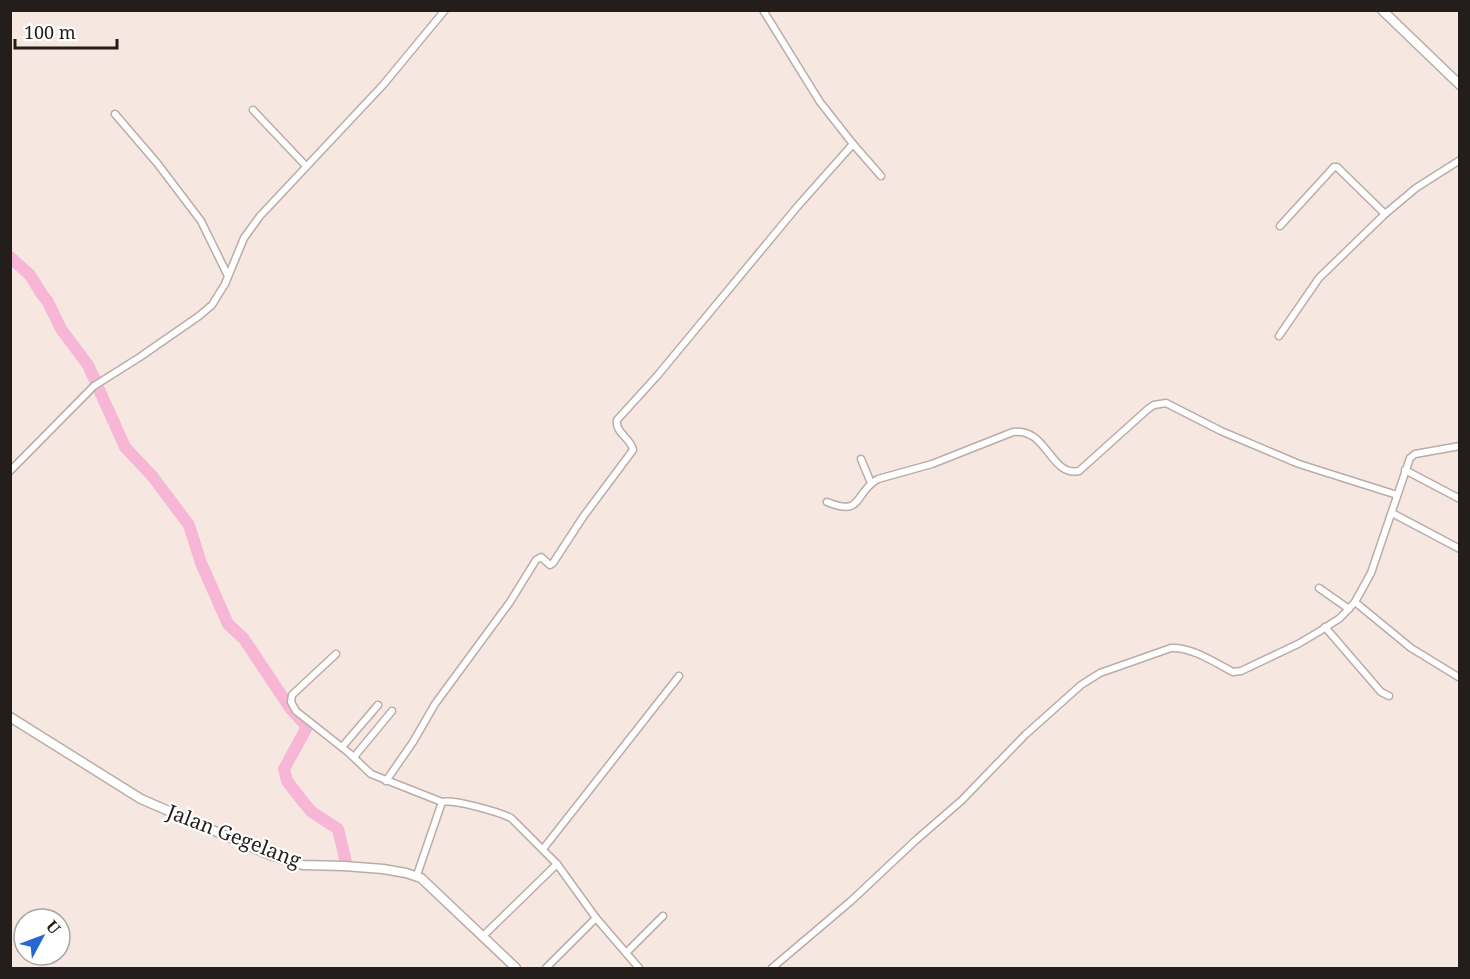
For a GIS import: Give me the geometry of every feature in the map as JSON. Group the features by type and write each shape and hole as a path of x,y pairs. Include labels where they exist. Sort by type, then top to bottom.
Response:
{"street":[{"path":"10,471 97,385 200,316 216,299 249,231 306,166 383,85 445,10"},
{"path":"763,10 820,102 881,176"},
{"path":"1382,10 1460,85"},
{"path":"253,110 306,166"},
{"path":"115,114 157,163 201,221 228,276"},
{"path":"386,781 413,742 435,704 510,602 536,560 541,557 549,565 553,563 633,450 631,443 619,430 617,420 664,368 797,207 853,144"},
{"path":"1279,336 1319,278 1384,214 1416,188 1460,160"},
{"path":"1280,226 1334,167 1337,167 1384,214"},
{"path":"827,502 840,507 849,507 858,501 871,483 888,475 932,464 1013,432 1023,431 1035,438 1064,469 1071,473 1079,471 1154,405 1167,404 1221,431 1299,464 1397,495"},
{"path":"772,969 962,801 1045,716 1081,685 1100,673 1171,648 1179,648 1233,672 1240,671 1298,644 1349,609 1371,573 1410,458 1415,454 1460,446"},
{"path":"861,459 871,483"},
{"path":"1405,470 1460,499"},
{"path":"1392,513 1460,549"},
{"path":"1319,588 1349,609"},
{"path":"1355,602 1411,648 1460,678"},
{"path":"1325,627 1381,692 1389,696"},
{"path":"336,654 292,696 293,707 354,757 371,774 442,802 448,800 506,815 515,821 557,864 596,918 639,969"},
{"path":"543,849 679,676"},
{"path":"342,747 378,705"},
{"path":"354,757 392,711"},
{"name":"Jalan Gegelang","path":"10,717 141,799 281,859 303,865 357,867 417,875"},
{"path":"442,802 417,875 425,880 516,969"},
{"path":"482,937 557,864"},
{"path":"627,952 663,916"},
{"path":"546,969 596,918"}],"waterway":[{"path":"10,257 30,275 48,302 61,329 88,365 125,447 153,477 189,525 201,563 228,624 244,639 290,708 307,727 284,769 287,781 312,812 338,829 346,862"}]}
